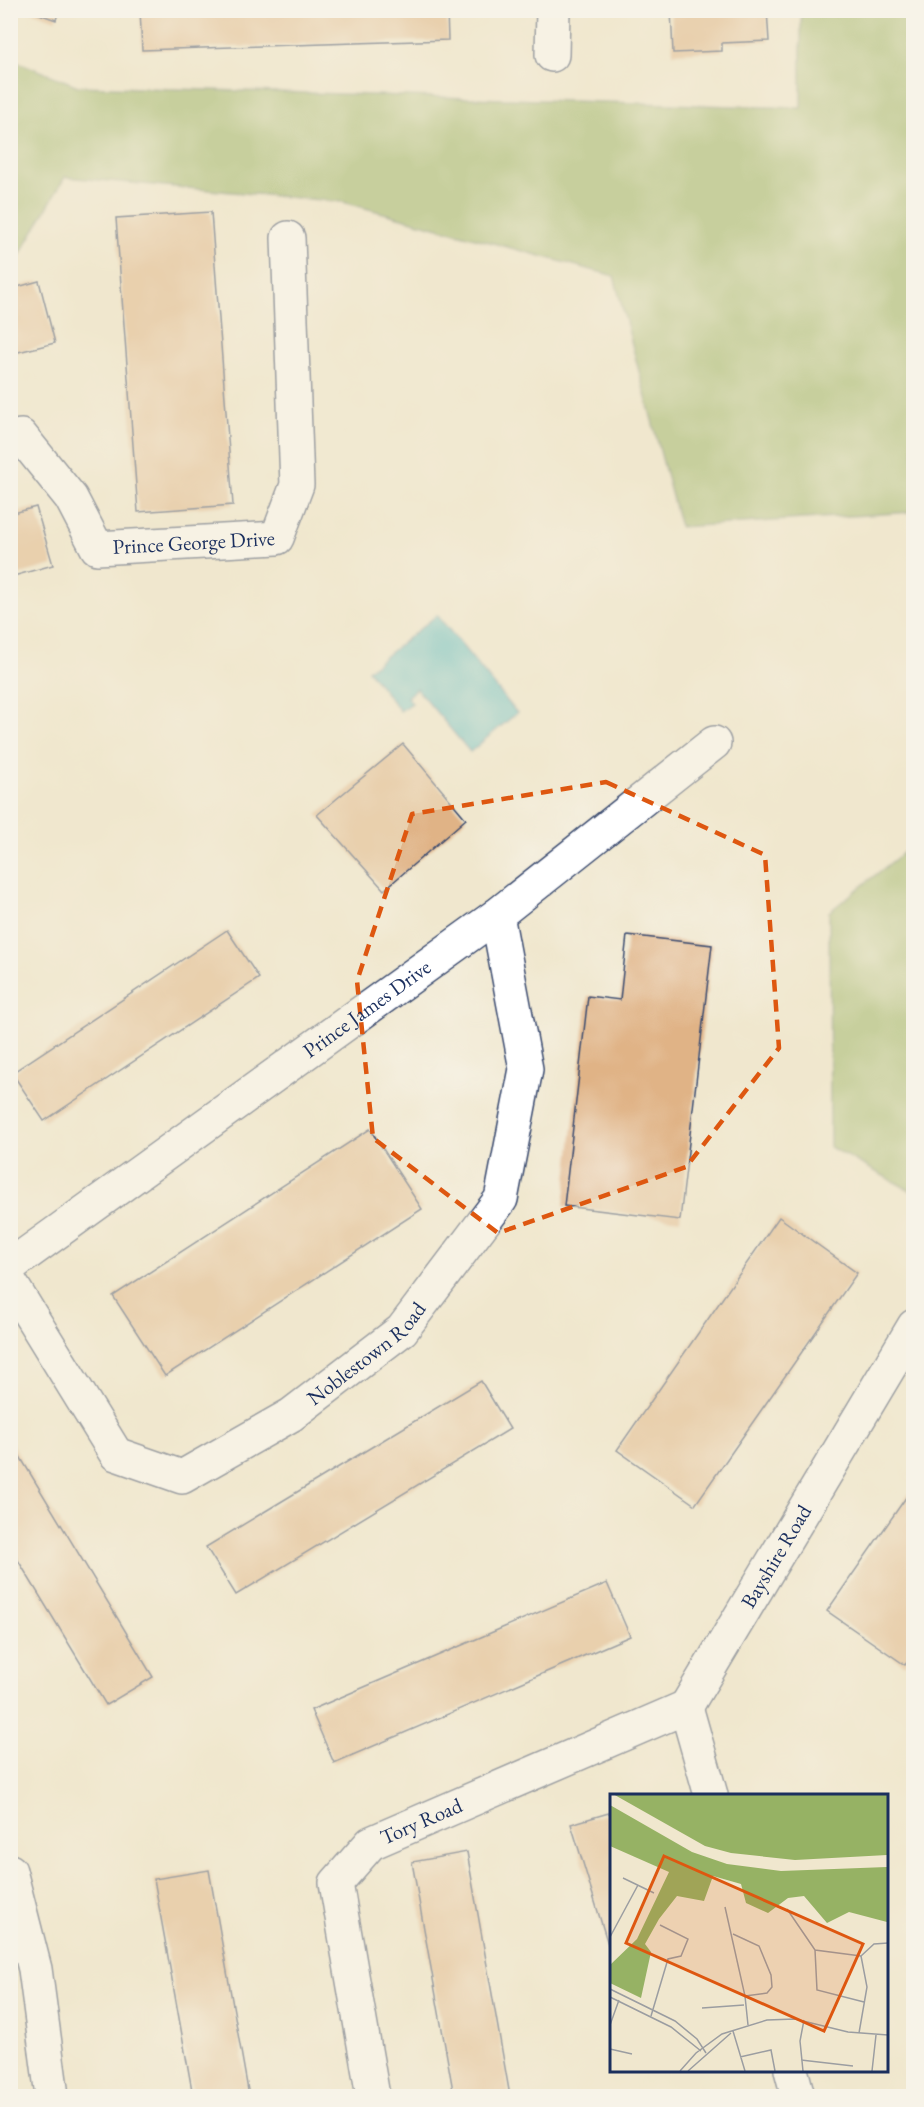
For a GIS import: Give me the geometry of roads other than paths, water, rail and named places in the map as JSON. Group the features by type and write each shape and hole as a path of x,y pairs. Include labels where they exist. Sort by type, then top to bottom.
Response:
{"street":[{"path":"552,55 554,10"},
{"name":"Prince George Drive","path":"10,438 21,436 71,498 97,548 277,538 297,485 288,238"},
{"name":"Prince James Drive","path":"10,1266 497,915 714,743"},
{"name":"Noblestown Road","path":"10,1282 116,1454 182,1477 291,1415 402,1330 501,1199 526,1069 497,915"},
{"name":"Bayshire Road","path":"686,1707 914,1326"},
{"path":"686,1707 711,1794"},
{"name":"Tory Road","path":"373,2097 336,1883 371,1843 686,1707"},
{"path":"12,1886 35,1970 52,2097"},
{"path":"791,2071 798,2097"}],"water":[{"path":"437,615 517,713 470,752 416,688 407,697 412,703 400,711 368,670"}]}
